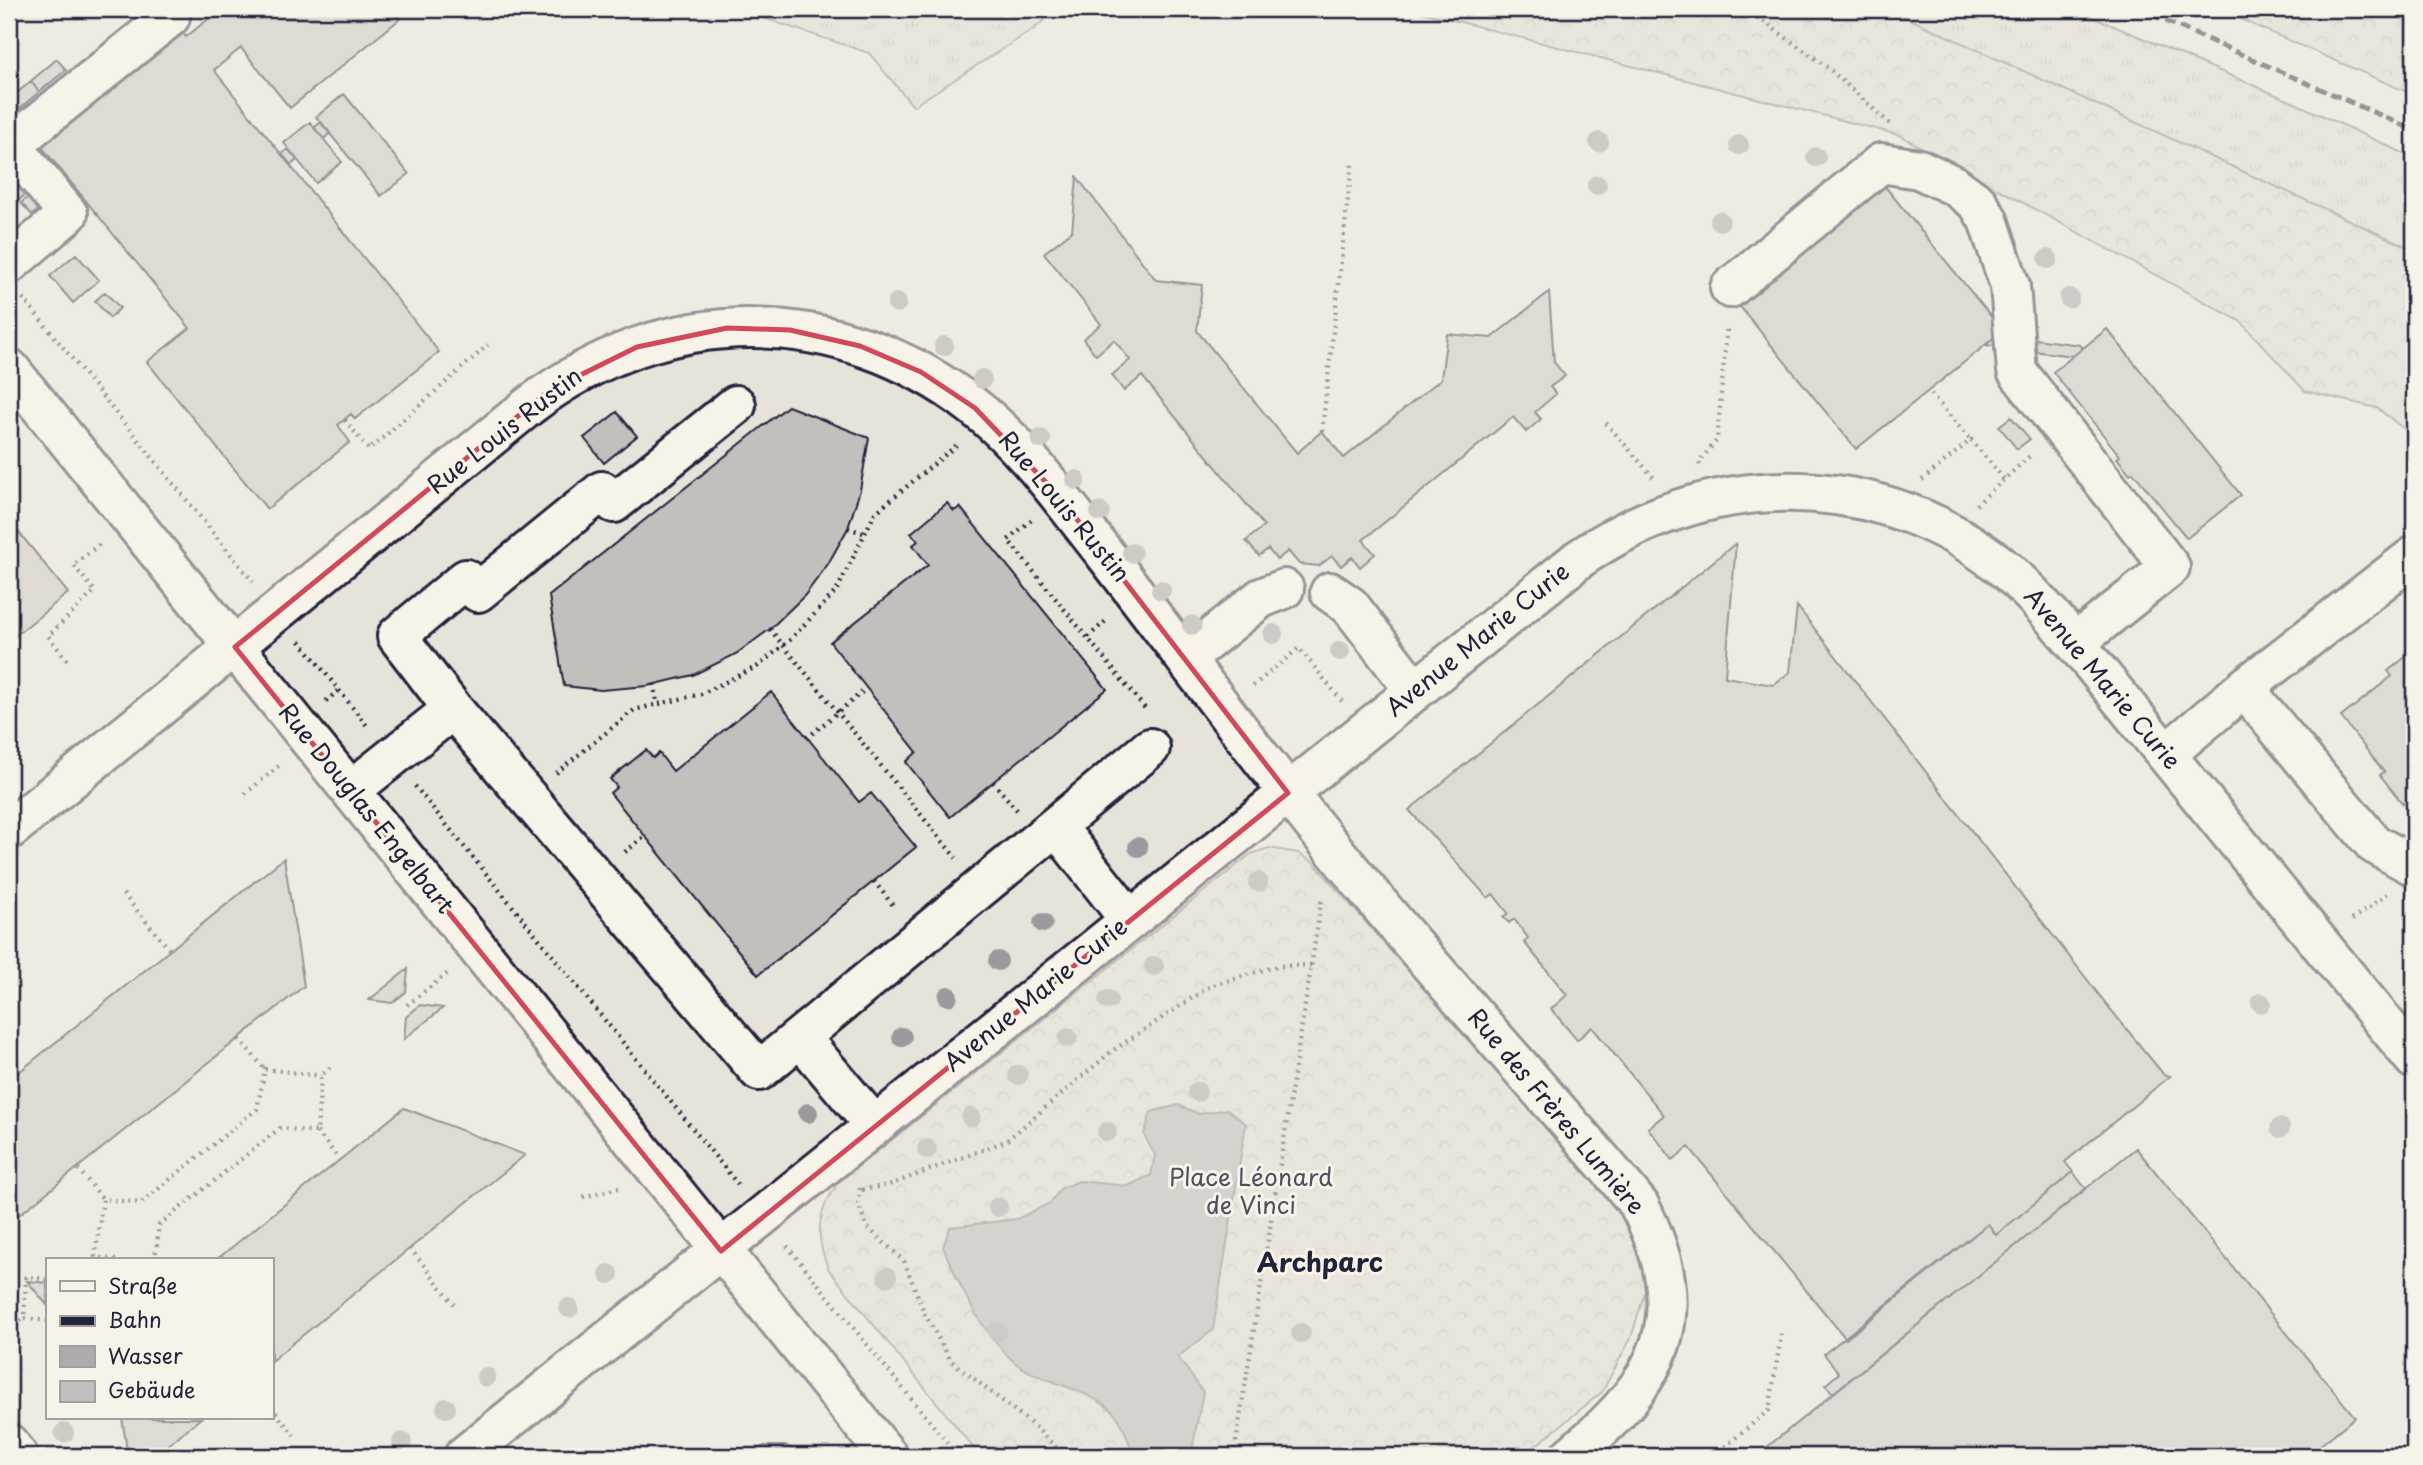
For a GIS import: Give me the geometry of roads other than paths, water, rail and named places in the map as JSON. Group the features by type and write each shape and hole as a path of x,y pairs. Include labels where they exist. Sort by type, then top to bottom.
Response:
{"street":[{"path":"9,264 68,214 11,145 170,17"},
{"path":"1730,288 1881,163 1919,169 1955,186 1978,203 1987,220 2010,286 2017,371 2170,567 2075,642"},
{"name":"Rue Louis Rustin","path":"9,830 529,406 592,365 637,347 681,334 755,327 817,335 878,352 921,372 988,419 1059,496 1289,793"},
{"name":"Rue Douglas Engelbart","path":"9,368 721,1251"},
{"path":"736,405 614,503 602,491 478,592 466,579 397,636 453,709 759,1071 1056,826 1152,734"},
{"name":"Avenue Marie Curie","path":"472,1454 874,1125 1588,552 1607,539 1659,514 1694,504 1760,492 1814,492 1888,507 1947,531 1999,565 2036,598 2075,642 2414,1059"},
{"path":"2166,754 2244,688 2409,571"},
{"path":"1186,658 1261,598 1284,589"},
{"path":"1330,592 1350,606 1415,691"},
{"path":"2244,688 2402,878"},
{"path":"351,790 453,709"},
{"name":"Rue des Frères Lumière","path":"1289,793 1348,866 1625,1187 1639,1205 1658,1245 1664,1269 1668,1311 1654,1360 1639,1388 1620,1412 1570,1456"},
{"path":"1056,826 1129,919"},
{"path":"800,1037 874,1125"},
{"path":"721,1251 888,1456"},
{"path":"9,1444 18,1456"}],"water":[{"path":"1178,1105 1199,1114 1227,1109 1246,1124 1213,1330 1178,1357 1203,1392 1191,1456 1134,1456 1122,1425 1112,1410 1086,1394 1024,1369 1001,1349 972,1307 943,1247 950,1227 1017,1219 1050,1203 1061,1188 1079,1181 1128,1186 1151,1175 1155,1155 1144,1135 1151,1112"}],"railway":[{"path":"2138,9 2414,130"}],"district":[{"name":"Archparc","path":"1320,1263"}],"park label":[{"name":"Place Léonard de Vinci","path":"1251,1192"}]}
